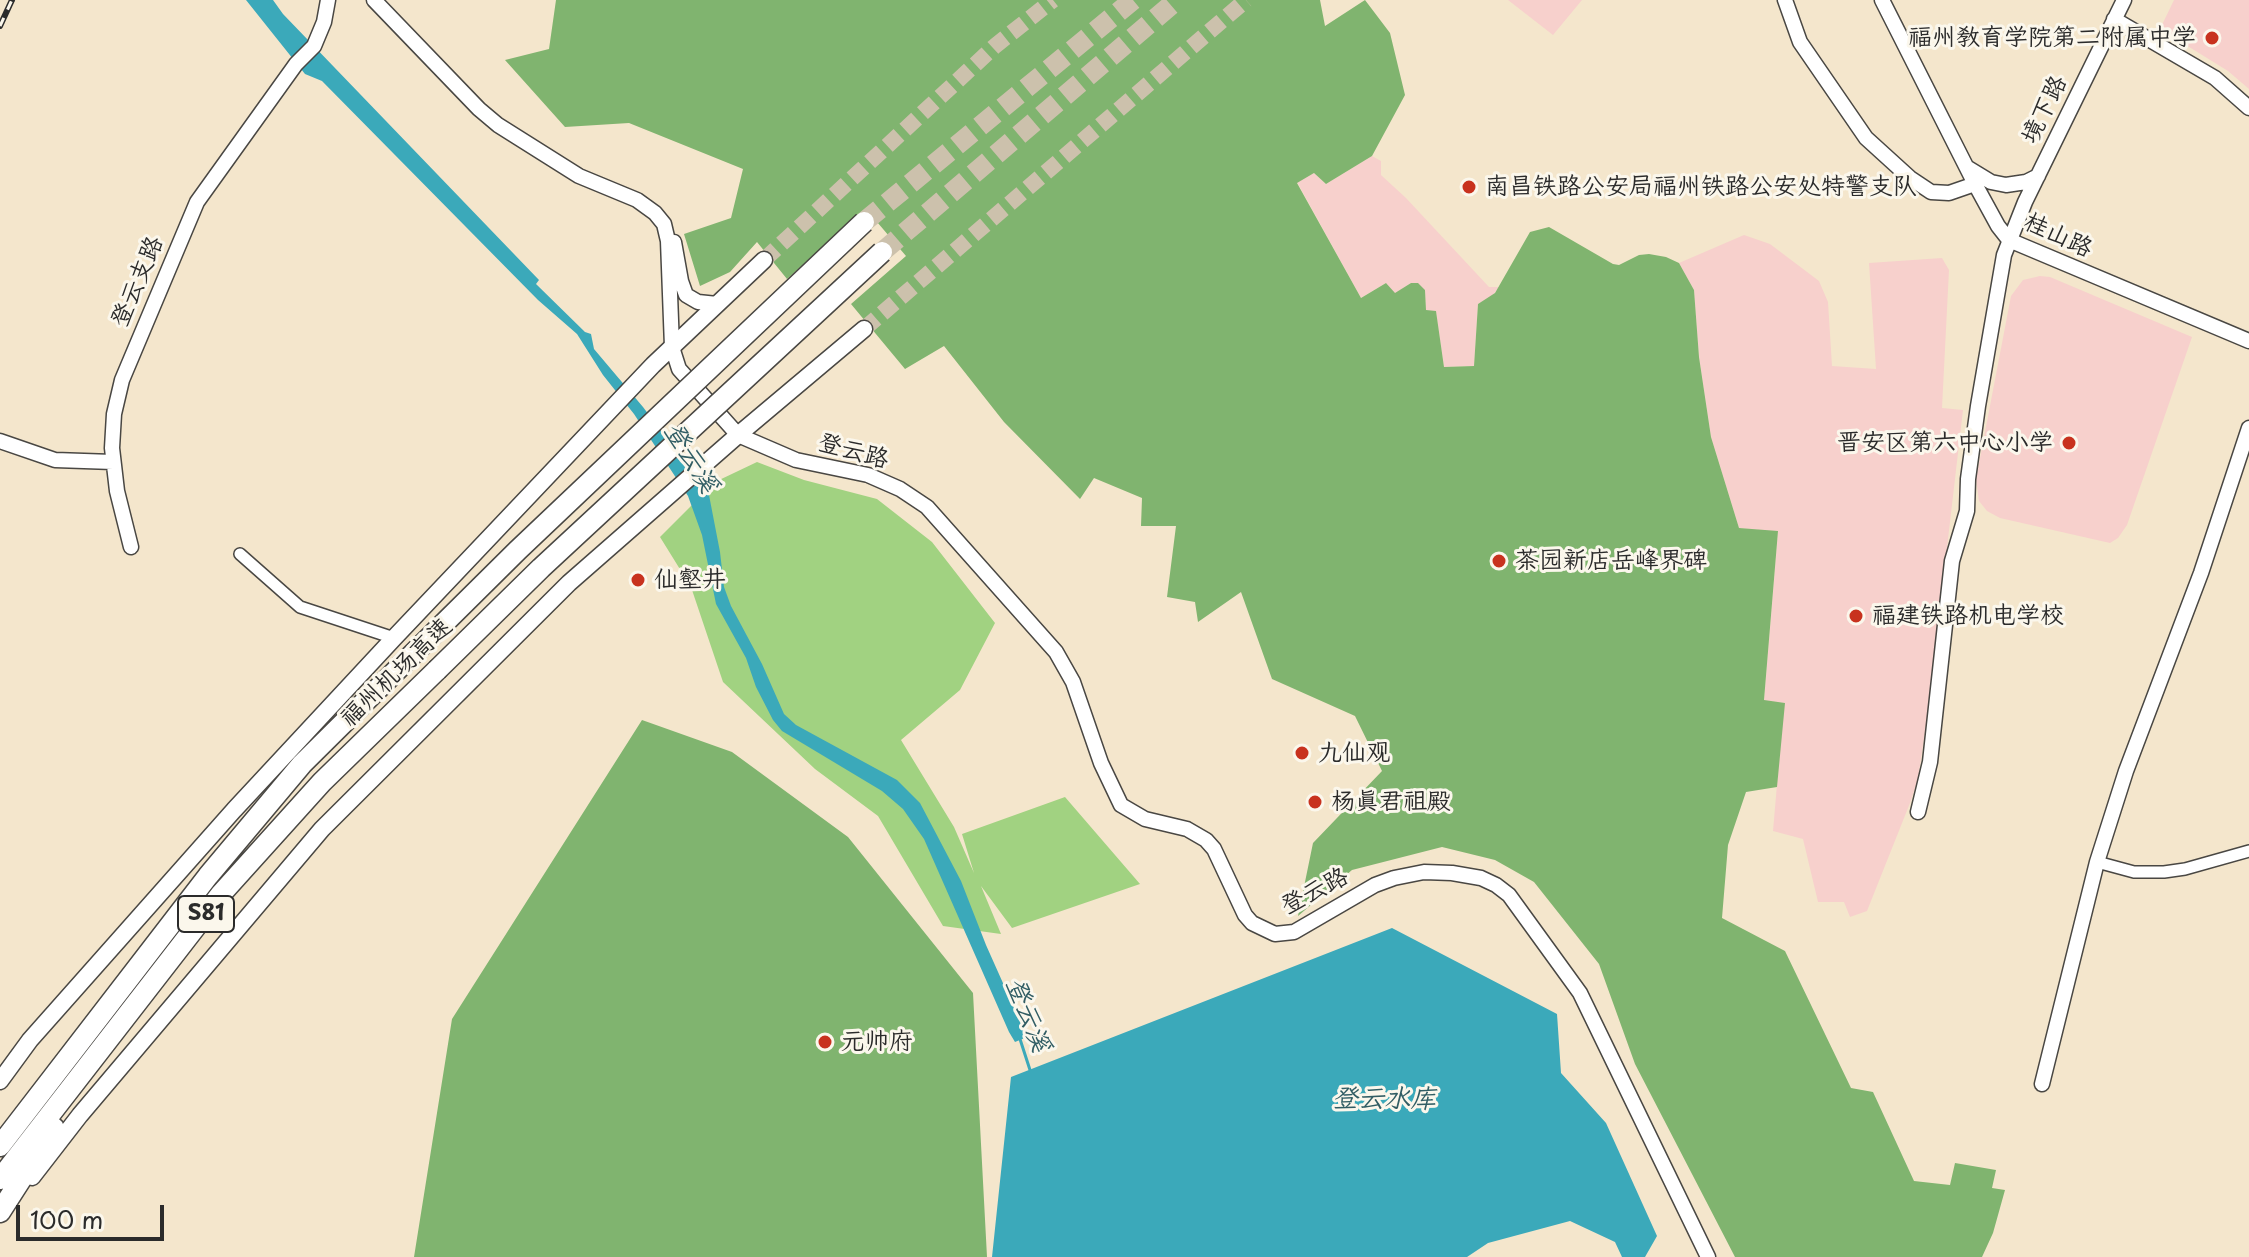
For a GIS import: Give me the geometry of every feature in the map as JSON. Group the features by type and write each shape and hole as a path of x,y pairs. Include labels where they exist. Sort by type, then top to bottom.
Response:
{"highway":[{"name":"福州机场高速","path":"0,1146 208,876 302,764 530,539 864,222"},
{"name":"福州机场高速","path":"0,1179 221,894 322,782 552,558 882,252"},
{"path":"0,1122 87,1033"},
{"path":"0,1212 106,1045"}],"main road":[{"path":"0,1081 30,1040 234,810 419,611 653,365 764,260"},
{"path":"0,1220 80,1115 322,829 569,583 864,329"}],"street":[{"name":"登云支路","path":"131,547 113,462 112,430 122,380 192,212 211,179 296,64 314,46 324,22 328,0"},
{"path":"374,0 498,125 579,176 644,204 672,237 686,295 698,302 717,304"},
{"path":"1785,0 1800,42 1866,138 1910,178 1931,192 1949,193 1975,184"},
{"name":"桂山路","path":"1882,0 1975,184 2009,240 2249,341"},
{"name":"境下路","path":"1918,812 1930,762 1952,561 1967,511 1968,479 1998,282 2009,240 2124,0"},
{"path":"2114,19 2215,78 2249,108"},
{"path":"1967,167 1997,184 2021,183 2038,176"},
{"name":"登云路","path":"664,224 668,241 672,347 679,369 738,435 796,460 868,475 911,494 927,507 1056,652 1073,682 1101,763 1121,805 1145,819 1187,829 1206,840 1219,858 1245,915 1258,928 1275,934 1294,932 1375,885 1414,874 1452,873 1481,878 1503,890 1580,993 1708,1257"},
{"path":"672,237 676,316 672,347"},
{"path":"2042,1084 2097,862 2126,771 2201,573 2249,428"},
{"path":"0,441 55,460 113,462"},
{"path":"240,554 300,607 394,638"},
{"path":"2097,862 2134,872 2164,872 2249,851"}],"shaded area":[{"path":"1508,0 1582,0 1553,35"},
{"name":"福州教育学院第二附属中学","path":"2174,0 2249,0 2249,89 2228,71 2160,29"},
{"path":"1372,156 1381,161 1381,175 1489,287 1499,287 1491,298 1478,304 1474,366 1444,367 1436,312 1426,311 1425,290 1411,283 1395,294 1386,283 1361,298 1297,182 1314,173 1326,184"},
{"name":"福建铁路机电学校","path":"1744,235 1770,244 1819,281 1828,302 1832,366 1876,369 1869,263 1942,258 1949,270 1942,408 1963,410 1918,779 1867,911 1850,917 1844,902 1818,902 1803,839 1773,831 1784,703 1764,701 1778,532 1739,528 1711,437 1699,357 1694,290 1679,263"},
{"name":"晋安区第六中心小学","path":"2050,277 2192,337 2127,525 2110,543 2000,518 1987,511 1979,501 1976,479 2011,296 2023,280"}],"green space":[{"path":"556,0 1320,0 1325,26 1365,0 1390,33 1405,95 1372,156 1326,184 1314,173 1297,183 1361,298 1386,283 1395,293 1411,283 1418,283 1425,290 1426,310 1436,311 1444,367 1474,366 1478,304 1495,293 1530,232 1549,227 1613,264 1619,265 1639,255 1649,254 1679,263 1694,290 1699,357 1711,437 1739,528 1778,531 1764,700 1785,703 1777,787 1746,792 1728,845 1722,918 1785,951 1851,1088 1873,1092 1914,1181 1950,1185 1955,1163 1996,1170 1992,1188 2005,1190 1993,1233 1982,1257 1735,1257 1635,1064 1599,964 1534,882 1495,860 1442,847 1352,870 1298,916 1313,843 1382,771 1355,716 1272,679 1241,592 1198,622 1195,602 1167,597 1176,526 1141,526 1142,498 1094,478 1080,499 1004,422 944,346 905,369 851,304 906,256 866,209 787,279 757,242 730,272 700,286 684,234 731,218 743,169 629,123 565,127 505,60 549,49"},
{"path":"757,462 804,480 877,499 932,542 995,623 960,690 901,740 954,827 974,873 962,834 1065,797 1140,884 1012,928 981,886 1001,934 943,926 878,816 815,769 723,682 691,587 660,537 715,482"},
{"path":"642,720 732,752 848,837 973,993 987,1257 414,1257 452,1019"}],"water":[{"path":"246,0 273,0 539,280 536,284 585,332 591,334 594,349 643,407 709,495 724,587 784,714 796,725 897,780 920,803 961,881 1027,1037 1015,1042 1009,1032 924,839 903,809 882,791 782,731 773,720 756,687 746,658 716,604 702,535 688,496 577,334 538,300 322,81 305,74"},
{"name":"登云水库","path":"1392,928 1557,1014 1561,1073 1606,1123 1657,1236 1645,1257 1622,1257 1615,1242 1570,1221 1488,1243 1467,1257 992,1257 1011,1077"}],"waterway":[{"name":"登云溪","path":"1019,1036 1030,1070"}],"tunnel":[{"path":"764,260 995,46 1053,0"},
{"path":"864,222 1133,0"},
{"path":"882,252 1177,0"},
{"path":"864,329 1246,0"}],"railway":[{"path":"0,26 12,0"}],"place":[{"name":"福州教育学院第二附属中学","path":"2212,38"},
{"name":"南昌铁路公安局福州铁路公安处特警支队","path":"1469,187"},
{"name":"晋安区第六中心小学","path":"2069,443"},
{"name":"茶园新店岳峰界碑","path":"1499,561"},
{"name":"仙壑井","path":"638,580"},
{"name":"福建铁路机电学校","path":"1856,616"},
{"name":"九仙观","path":"1302,753"},
{"name":"杨真君祖殿","path":"1315,802"},
{"name":"元帅府","path":"825,1042"}]}
